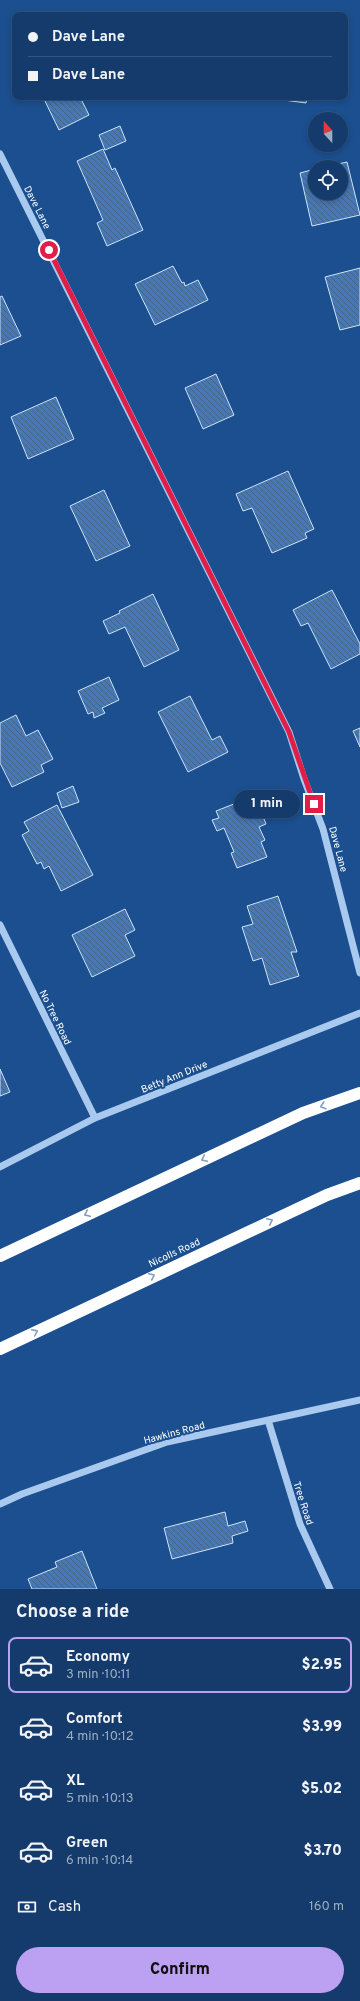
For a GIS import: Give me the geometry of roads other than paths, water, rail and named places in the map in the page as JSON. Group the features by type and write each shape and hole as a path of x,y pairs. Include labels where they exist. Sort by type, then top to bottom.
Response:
{"highway":[{"path":"0,1256 303,1113 360,1093"},
{"name":"Nicolls Road","path":"0,1348 327,1194 360,1183"}],"street":[{"name":"Dave Lane","path":"0,154 289,732 304,779 323,829 360,973"},
{"name":"No Tree Road","path":"0,925 95,1118"},
{"name":"Betty Ann Drive","path":"0,1167 95,1118 360,1013"},
{"name":"Hawkins Road","path":"0,1504 22,1494 167,1442 360,1400"},
{"name":"Tree Road","path":"268,1420 300,1524 330,1589"}]}
